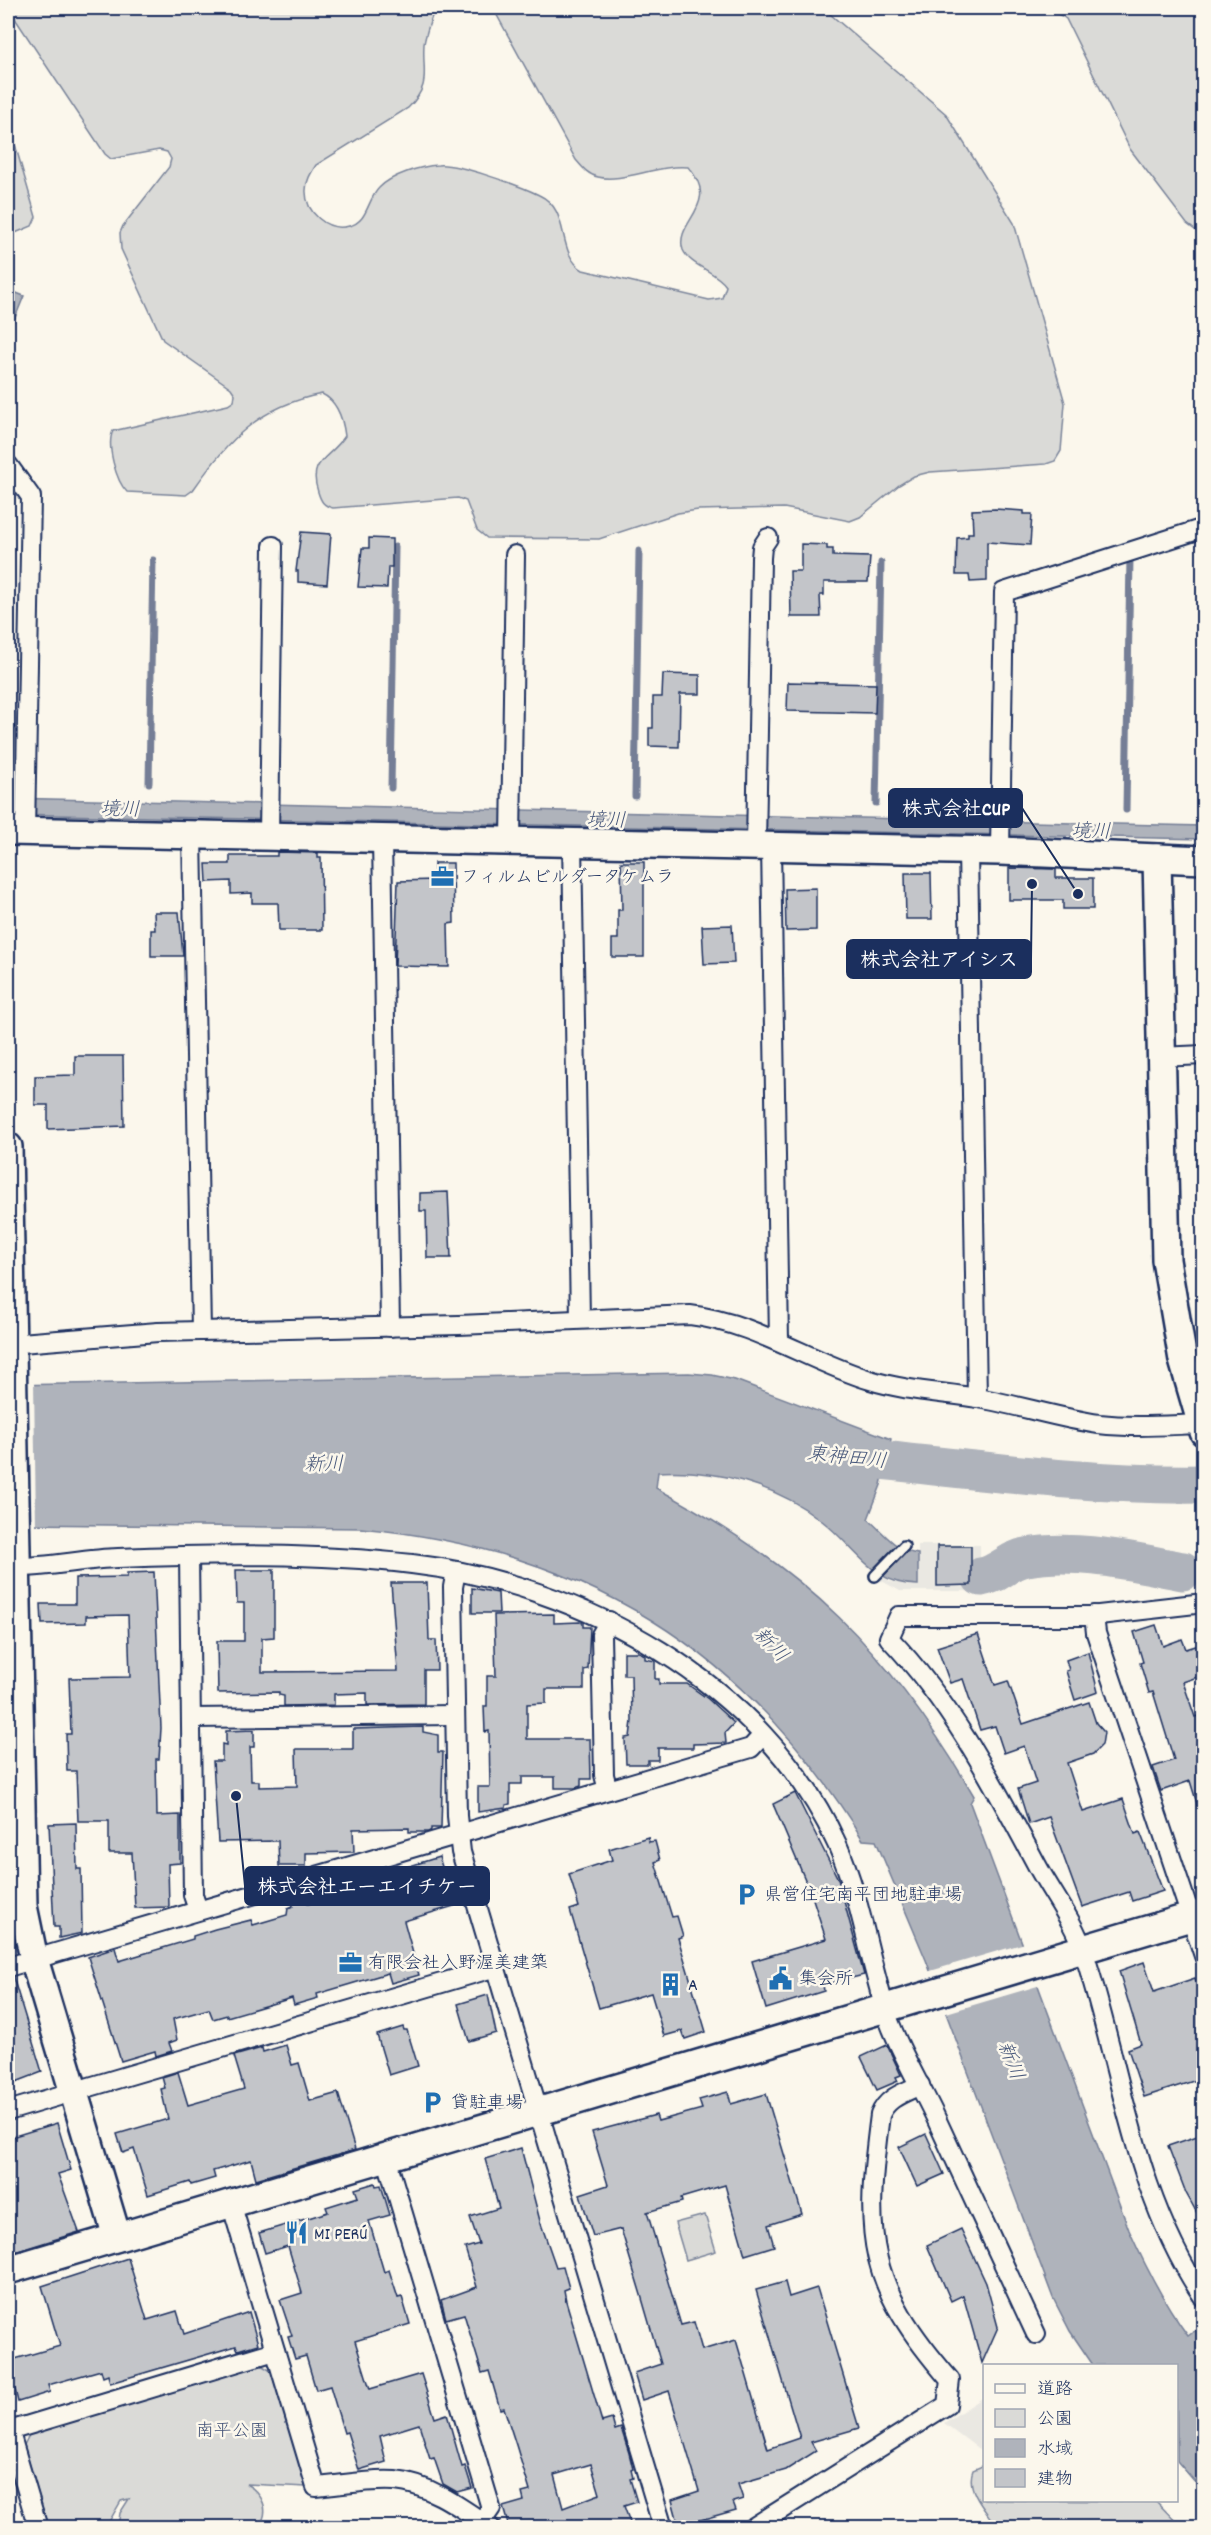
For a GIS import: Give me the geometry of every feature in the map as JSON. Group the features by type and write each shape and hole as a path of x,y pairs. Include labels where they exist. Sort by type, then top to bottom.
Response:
{"street":[{"path":"8,465 31,497 26,793 20,827 192,835 269,830 382,839 511,835 572,842 761,842 968,850 1000,846 1203,860"},
{"path":"1000,846 1004,592 1203,528"},
{"path":"768,538 762,547 761,558 757,809 761,842 779,1341"},
{"path":"269,830 273,546"},
{"path":"511,835 515,555"},
{"path":"192,835 201,1331"},
{"path":"382,839 390,1327"},
{"path":"572,842 580,1319"},
{"path":"968,850 977,1398"},
{"path":"10,1351 201,1331 390,1327 690,1315 718,1318 779,1341 867,1379 899,1388 977,1398 1098,1424 1203,1427 1183,1360 1166,1260 1157,858"},
{"path":"1160,1057 1203,1055"},
{"path":"8,1147 12,1560 23,1906 34,1959 117,2237"},
{"path":"12,1560 189,1556 358,1560 456,1571 543,1593 609,1621 691,1672 728,1702 802,1782 839,1848 853,1887 890,2024 1036,2334"},
{"path":"189,1556 194,1895 198,1910"},
{"path":"456,1571 453,1587 455,1715 461,1851 663,2528"},
{"path":"1203,1603 1094,1615 899,1616 889,1638 929,1683 966,1735 1083,1949 1146,2182 1165,2232 1203,2298"},
{"path":"1094,1615 1096,1633 1196,1915 1203,1956"},
{"path":"608,1790 604,1775 601,1635 609,1621"},
{"path":"191,1718 455,1715"},
{"path":"8,1967 751,1748 762,1737"},
{"path":"8,2270 1196,1915"},
{"path":"8,2111 496,1967"},
{"path":"752,2528 947,2405 950,2380 913,2336 888,2293 874,2246 871,2221 872,2180 880,2115 884,2105 893,2098 920,2085"},
{"path":"231,2203 316,2487 394,2481 409,2483 458,2506 486,2524 490,2508 386,2157"},
{"path":"38,2528 8,2428 275,2351"}],"lane":[{"path":"875,1576 904,1546"}],"shaded area":[{"path":"918,1545 980,1545 980,1584 987,1584 987,1591 900,1591 880,1580 883,1577 891,1582 917,1585"},
{"path":"983,2398 983,2452 944,2423"}],"green space":[{"path":"8,8 435,8 424,44 424,78 420,92 408,108 316,165 308,180 306,190 313,213 325,223 333,226 355,224 364,215 375,193 384,183 415,169 447,165 518,186 549,202 556,211 565,243 574,263 583,270 709,300 722,298 726,286 716,276 686,256 683,250 684,231 699,203 701,192 697,180 688,167 665,168 618,178 594,176 586,170 576,160 493,8 823,8 946,114 1014,223 1065,403 1061,451 1055,461 1046,464 930,472 914,476 899,485 860,517 850,521 784,508 698,510 678,513 599,539 487,538 477,530 466,501 458,498 333,508 325,505 318,492 315,473 322,461 345,436 343,424 332,401 322,394 280,407 263,416 233,441 193,490 186,495 127,492 119,480 113,463 111,437 113,431 228,405 234,401 235,394 231,388 163,340 121,249 120,233 123,226 169,167 171,159 167,152 159,150 111,159 105,154"},
{"path":"978,8 1203,8 1203,236 1187,224 1130,149 1066,19 1046,12 1000,14 989,13"},
{"path":"8,120 36,217 32,226 8,236"},
{"path":"705,2215 716,2251 686,2260 675,2223"},
{"name":"南平公園","path":"261,2365 271,2371 306,2487 246,2484 261,2497 265,2509 258,2527 118,2527 120,2513 129,2499 121,2501 106,2527 48,2527 24,2445 29,2435"},
{"path":"983,2466 983,2502 1157,2502 1181,2527 997,2527 974,2493 971,2478 973,2470"}],"water":[{"path":"9,290 24,296 8,335 8,294"},
{"name":"境川","path":"8,798 1203,826 1204,839 8,814"},
{"name":"新川","path":"689,1373 735,1380 891,1439 881,1485 868,1519 903,1550 918,1554 918,1585 901,1583 875,1571 822,1521 785,1497 765,1488 723,1476 658,1472 656,1488 757,1549 800,1582 839,1617 875,1655 909,1698 942,1744 974,1796 970,1803 1129,2230 1156,2285 1179,2324 1188,2336 1196,2330 1203,2339 1203,2491 1178,2462 1178,2364 1092,2364 1070,2331 1053,2298 926,1960 876,1841 863,1840 817,1773 767,1714 711,1663 652,1620 587,1586 517,1559 441,1540 360,1528 21,1524 8,1385"}],"pier":[{"path":"8,1382 34,1382 36,1527 8,1527"},
{"path":"1025,1943 1041,1985 943,2014 927,1972"}],"building":[{"path":"972,510 1024,511 1024,514 1032,514 1030,545 987,542 987,581 970,582 969,575 956,575 957,538 968,537 968,533 973,533"},
{"path":"301,532 331,534 327,584 298,582 298,571 296,571"},
{"path":"369,538 392,539 392,567 388,567 387,588 358,587 362,548 369,548"},
{"path":"801,544 827,545 827,549 833,549 833,556 870,557 868,582 824,582 824,595 820,595 821,617 791,617 790,571 801,571"},
{"path":"663,674 700,675 700,694 680,694 679,747 649,746 649,728 653,728 653,697 662,697"},
{"path":"788,682 876,684 875,713 787,711"},
{"path":"277,852 318,853 318,858 321,858 322,930 279,930 278,903 252,903 252,893 231,894 231,881 207,882 206,864 230,864 230,856 277,856"},
{"path":"621,862 644,862 644,957 612,957 612,939 618,939 618,910 622,910"},
{"path":"434,863 453,863 454,923 448,924 449,967 395,966 398,881 434,880"},
{"path":"1009,868 1056,869 1056,878 1093,878 1093,909 1063,909 1063,900 1009,900"},
{"path":"905,873 931,873 932,919 906,919"},
{"path":"816,888 816,930 786,931 785,889"},
{"path":"154,912 179,912 183,956 151,956 151,930 155,930"},
{"path":"732,925 734,963 704,964 702,926"},
{"path":"75,1056 123,1056 124,1126 48,1129 48,1105 35,1105 35,1076 75,1075"},
{"path":"448,1192 451,1258 427,1258 426,1211 420,1211 420,1193"},
{"path":"937,1546 971,1546 971,1585 937,1586"},
{"path":"236,1570 274,1570 274,1637 262,1638 262,1672 398,1671 391,1583 427,1583 429,1640 436,1640 437,1670 424,1670 424,1704 367,1705 367,1693 334,1694 334,1705 284,1706 284,1696 279,1695 279,1692 218,1693 217,1641 244,1641 244,1603 237,1603"},
{"path":"154,1572 161,1728 159,1759 156,1759 157,1816 180,1815 180,1863 168,1864 169,1907 135,1908 132,1853 109,1853 109,1821 78,1821 76,1771 67,1771 66,1734 71,1734 69,1678 130,1677 128,1615 86,1616 86,1623 42,1624 41,1604 75,1604 75,1578 127,1577 127,1573"},
{"path":"472,1588 498,1593 499,1613 472,1613"},
{"path":"554,1614 554,1623 580,1622 583,1623 583,1627 590,1627 588,1669 584,1670 584,1689 546,1689 546,1703 527,1704 527,1739 590,1739 591,1779 581,1779 581,1786 575,1788 555,1788 555,1777 522,1777 522,1784 510,1784 510,1804 506,1805 506,1808 478,1812 478,1787 490,1787 489,1731 485,1732 484,1706 487,1706 487,1676 496,1676 494,1615"},
{"path":"1156,1625 1163,1646 1182,1639 1186,1649 1199,1645 1203,1658 1203,1675 1183,1682 1195,1717 1203,1714 1203,1812 1200,1813 1190,1781 1161,1791 1153,1767 1174,1760 1153,1692 1149,1693 1134,1632"},
{"path":"978,1634 995,1685 1008,1681 1023,1724 1089,1702 1096,1723 1104,1732 1102,1745 1093,1754 1067,1763 1083,1812 1123,1799 1135,1834 1140,1832 1163,1891 1132,1901 1129,1892 1082,1907 1049,1817 1029,1824 1018,1789 1036,1783 1024,1746 1004,1753 995,1726 980,1730 963,1679 950,1683 937,1647"},
{"path":"624,1652 639,1652 645,1655 645,1659 655,1661 655,1679 659,1679 659,1684 687,1684 708,1699 734,1723 725,1733 726,1743 693,1744 693,1748 658,1748 658,1760 648,1760 648,1764 626,1764 625,1738 630,1737 632,1721 631,1675 624,1675"},
{"path":"1088,1652 1098,1692 1075,1700 1066,1671 1069,1670 1066,1660"},
{"path":"423,1727 423,1732 438,1735 438,1752 443,1752 441,1828 431,1828 428,1832 409,1832 409,1828 353,1829 354,1852 306,1853 306,1866 279,1866 278,1841 218,1842 213,1761 222,1761 222,1744 226,1745 226,1731 254,1730 254,1747 250,1747 251,1781 259,1781 259,1787 297,1786 296,1749 353,1749 353,1729"},
{"path":"795,1793 838,1879 864,1975 823,1985 824,1991 766,2009 752,1961 826,1939 812,1896 773,1804"},
{"path":"76,1823 77,1869 81,1869 82,1933 59,1938 59,1927 54,1927 49,1824"},
{"path":"648,1837 649,1842 655,1841 660,1860 655,1862 672,1917 677,1916 683,1936 678,1938 706,2032 685,2039 682,2031 664,2036 651,1993 599,2008 570,1910 579,1907 569,1874 612,1860 609,1849"},
{"path":"439,1857 454,1906 404,1921 419,1975 391,1983 388,1973 317,1994 318,1998 294,2005 292,1998 227,2017 227,2015 213,2019 209,2009 173,2019 177,2040 169,2043 172,2051 156,2056 155,2051 121,2061 88,1957 115,1948 119,1961 193,1939 193,1936 215,1929 251,1920 253,1925 287,1915 288,1908 293,1906 291,1895 304,1891 308,1904 352,1891 349,1878 379,1870 381,1875"},
{"path":"1144,1962 1154,1992 1195,1978 1203,2001 1203,2078 1144,2097 1128,2049 1141,2044 1119,1971"},
{"path":"13,1977 42,2072 16,2082 8,2060 8,1978"},
{"path":"488,1995 496,2033 469,2041 458,2004"},
{"path":"403,2027 407,2030 418,2066 389,2075 377,2035"},
{"path":"286,2045 292,2065 299,2063 310,2101 338,2093 355,2150 256,2179 251,2160 213,2171 215,2178 191,2185 190,2182 148,2195 134,2149 123,2153 117,2134 168,2119 161,2089 165,2088 162,2077 178,2072 188,2105 244,2089 234,2056 262,2048 263,2052"},
{"path":"887,2045 901,2075 896,2077 898,2081 877,2090 861,2057"},
{"path":"728,2092 731,2104 766,2094 802,2214 768,2225 774,2246 745,2255 725,2185 681,2198 682,2202 647,2212 681,2325 694,2322 702,2350 736,2340 768,2449 800,2438 756,2290 785,2282 789,2297 817,2288 859,2428 811,2442 816,2451 786,2470 738,2484 743,2499 733,2502 736,2510 679,2526 672,2500 699,2491 669,2391 642,2400 634,2373 661,2364 641,2295 621,2229 593,2236 580,2194 608,2185 592,2132 656,2115 658,2121 702,2109 699,2100"},
{"path":"57,2123 71,2170 58,2174 79,2232 8,2254 8,2191 12,2190 8,2174 8,2138"},
{"path":"926,2134 944,2174 917,2186 899,2147"},
{"path":"1203,2134 1203,2224 1186,2193 1168,2146"},
{"path":"521,2148 540,2221 556,2267 563,2266 569,2288 564,2290 566,2301 602,2422 612,2419 615,2430 621,2428 629,2453 633,2469 631,2470 633,2478 630,2479 637,2502 624,2506 632,2528 509,2528 503,2507 524,2501 522,2493 530,2491 504,2408 500,2409 489,2371 482,2373 464,2314 446,2319 441,2300 477,2287 465,2248 479,2244 470,2217 499,2208 485,2159","holes":["591,2464 600,2494 563,2508 554,2475"]},
{"path":"375,2183 376,2186 381,2185 390,2215 369,2221 384,2272 389,2270 398,2298 402,2297 410,2324 355,2341 370,2389 421,2374 435,2418 447,2414 462,2467 465,2466 472,2488 457,2492 443,2484 434,2458 430,2459 419,2424 380,2436 386,2462 359,2470 347,2432 344,2433 330,2386 316,2390 306,2356 295,2359 288,2337 292,2336 280,2300 302,2293 288,2246 265,2253 259,2233 328,2212 326,2207 358,2197 355,2189"},
{"path":"961,2229 986,2283 998,2327 982,2363 963,2295 951,2301 927,2245"},
{"path":"128,2258 147,2320 177,2311 184,2334 249,2312 258,2344 238,2350 236,2346 110,2383 108,2375 103,2377 101,2370 48,2385 50,2392 18,2402 8,2361 60,2346 42,2286"}],"waterway":[{"path":"391,788 395,547"},
{"path":"635,796 639,551"},
{"path":"1126,810 1130,557"},
{"path":"149,783 153,560"},
{"path":"876,803 881,563"},
{"name":"東神田川","path":"833,1455 1065,1479 1204,1484"},
{"path":"981,1577 1021,1558 1066,1554 1105,1557 1183,1571"}],"place":[{"name":"フィルムビルダータケムラ","path":"443,876"},
{"name":"株式会社アイシス","path":"1032,884"},
{"name":"株式会社CUP","path":"1078,894"},
{"name":"株式会社エーエイチケー","path":"236,1796"},
{"name":"県営住宅南平団地駐車場","path":"746,1894"},
{"name":"有限会社入野渥美建築","path":"350,1962"},
{"name":"集会所","path":"781,1978"},
{"name":"A","path":"670,1984"},
{"name":"貸駐車場","path":"433,2102"},
{"name":"MI PERÚ","path":"296,2233"}]}
